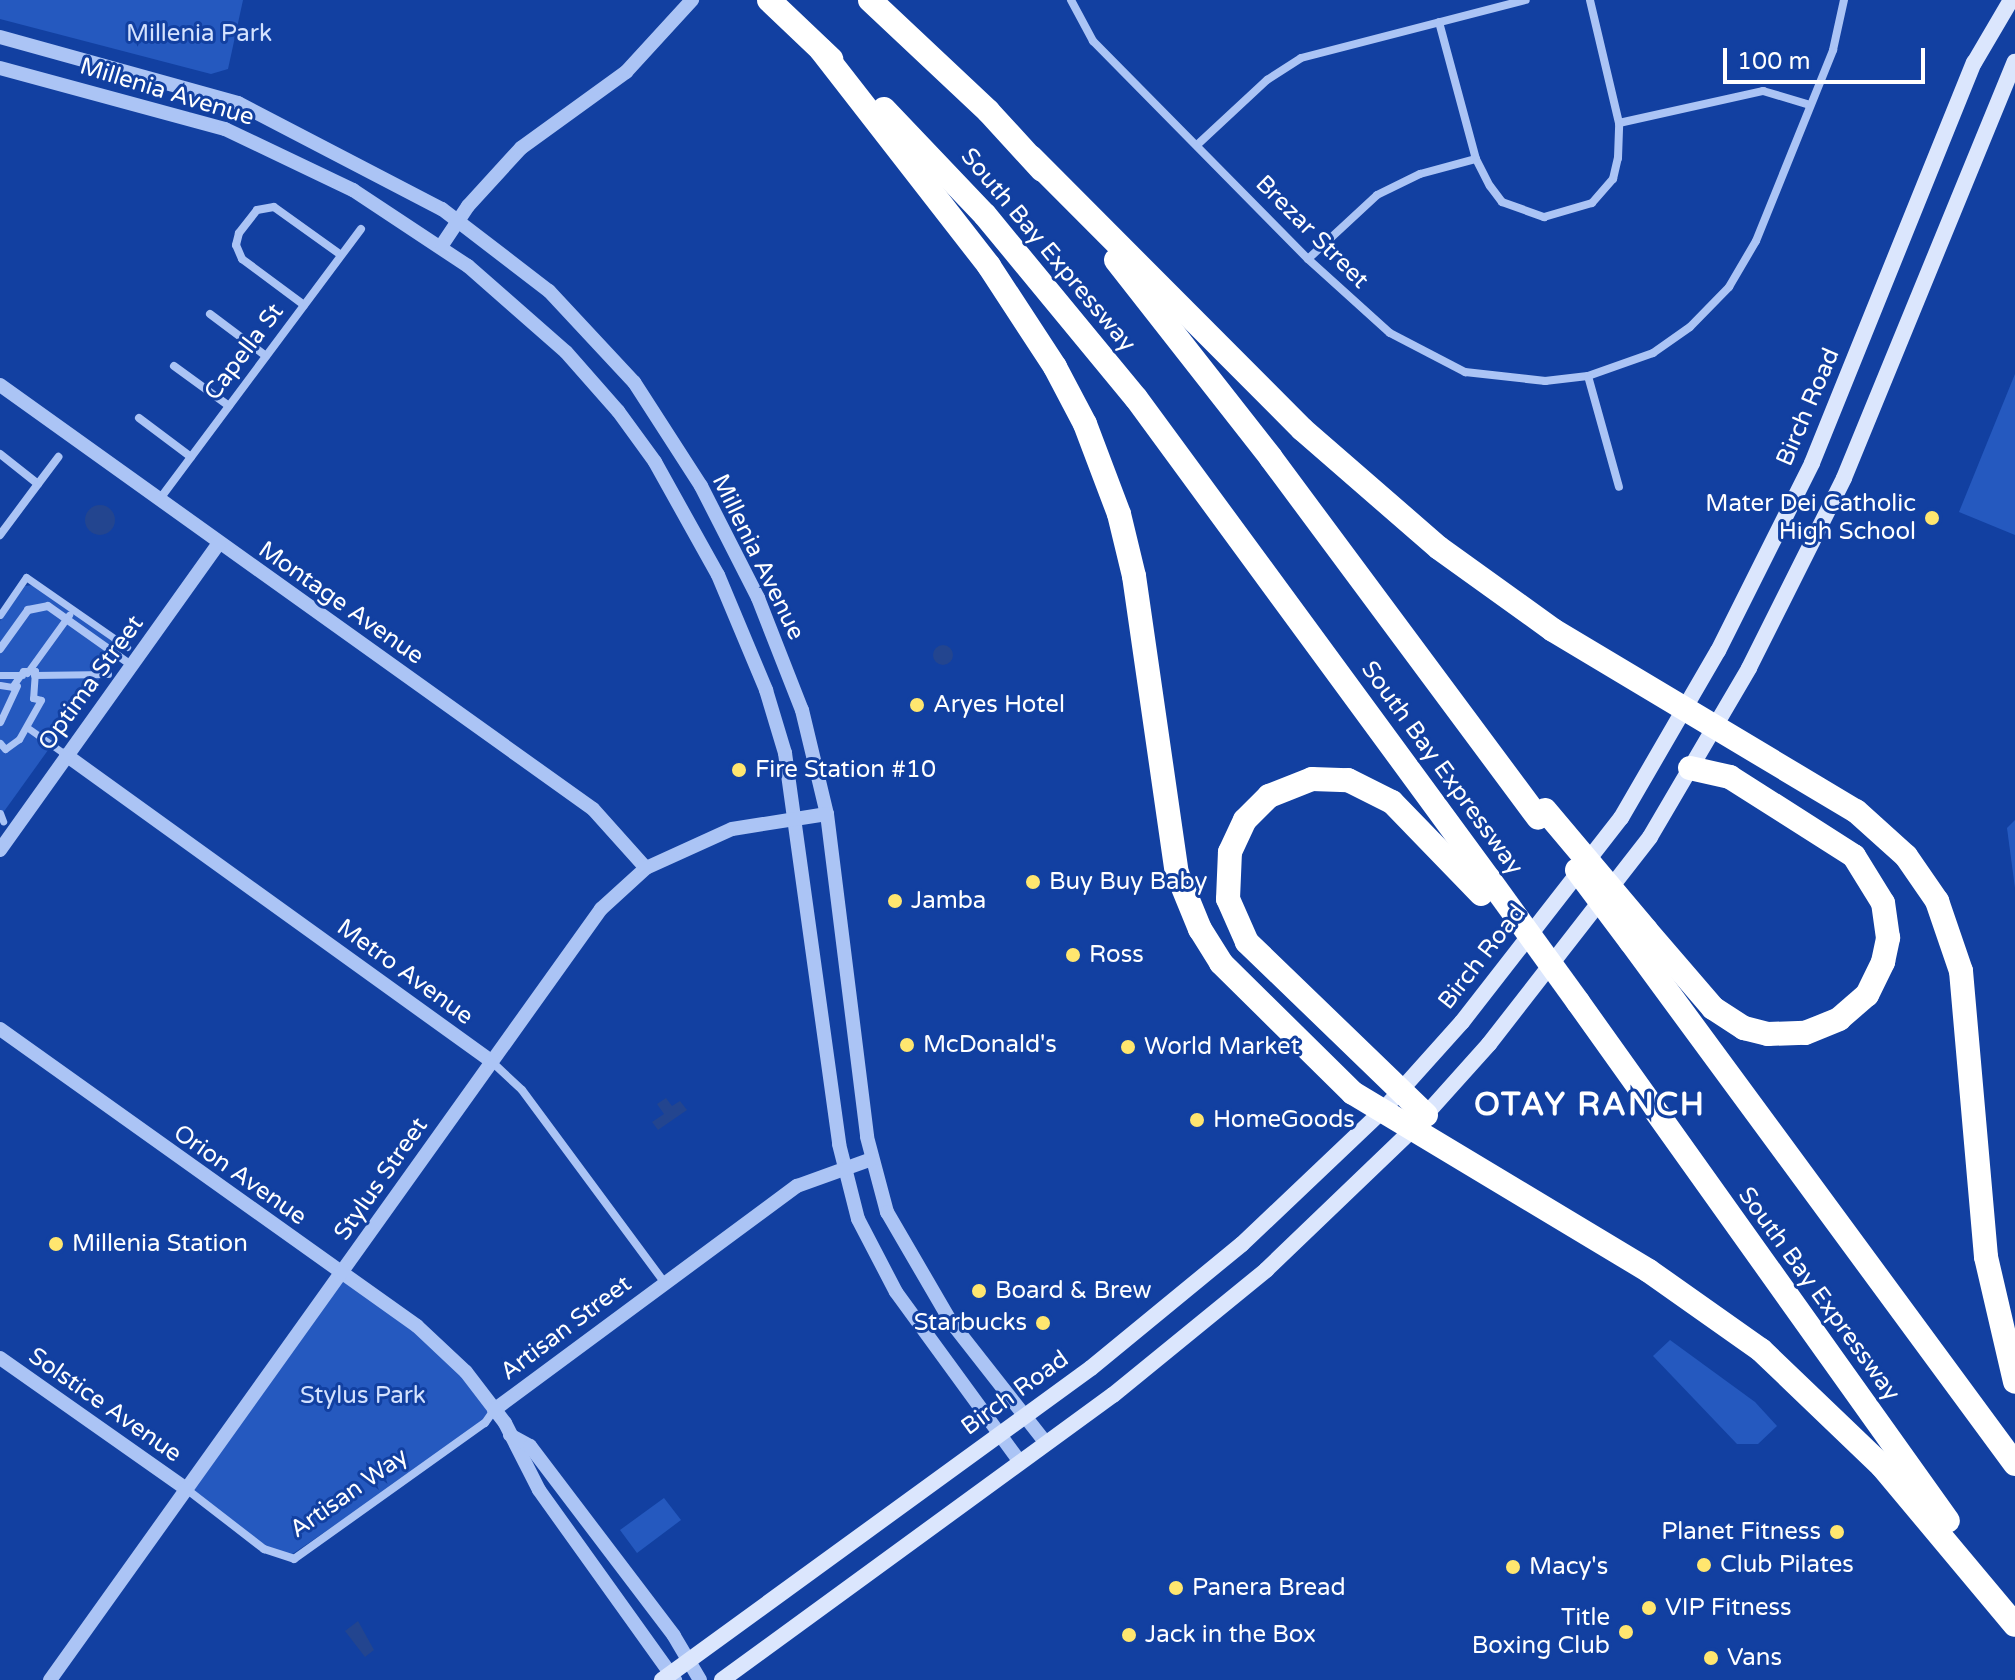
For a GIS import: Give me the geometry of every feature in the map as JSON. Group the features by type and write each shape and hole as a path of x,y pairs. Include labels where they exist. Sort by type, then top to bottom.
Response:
{"highway":[{"name":"South Bay Expressway","path":"769,0 954,180 1098,351 1485,886 1574,997 2015,1613"},
{"name":"South Bay Expressway","path":"870,0 1031,157 1263,447 1520,794 1541,814 1638,936"},
{"path":"821,50 989,266 1055,367 1098,453 1134,576 1172,854 1200,929 1255,1001 1338,1080 1383,1110 1418,1123 1649,1271 1751,1342 1857,1438 2015,1625"},
{"path":"1031,157 1302,429 1403,518 1540,621 1870,820 1917,869 1945,918 1965,1000 1991,1286 2015,1382"},
{"path":"1638,936 1713,1008 1744,1028 1768,1034 1805,1033 1839,1019 1867,995 1883,962 1888,938 1883,903 1861,863 1730,777 1690,768"},
{"path":"1418,1123 1400,1092 1247,942 1231,910 1226,887 1233,840 1252,811 1279,790 1312,779 1348,780 1392,802 1485,886"},
{"path":"1638,936 2015,1464"}],"main road":[{"name":"Birch Road","path":"669,1678 688,1659 1025,1416 1242,1244 1383,1110 1462,1022 1621,818 1686,707 1812,463 1974,63 2011,0"},
{"path":"722,1680 1046,1443 1266,1270 1418,1123 1489,1044 1650,837 1716,725 1844,478 2015,62"}],"street":[{"path":"442,245 458,219 521,148 626,72 692,0"},
{"name":"Brezar Street","path":"1071,0 1093,41 1308,259 1402,343 1449,365 1517,381 1588,376 1653,353 1690,327 1729,287 1756,241 1807,104 1833,50 1844,0"},
{"path":"1197,145 1267,80 1301,58 1526,0"},
{"path":"1439,22 1476,159 1502,202 1544,217 1573,212 1592,203 1613,179 1619,123 1590,0"},
{"name":"Millenia Avenue","path":"0,37 238,103 458,219 549,291 634,382 683,457 758,598 802,710 827,814 872,1159 887,1212 923,1281 1046,1443"},
{"name":"Millenia Avenue","path":"0,68 97,90 229,130 353,190 442,245 566,352 618,411 660,471 718,575 761,678 785,753 843,1169 858,1219 896,1292 1020,1462"},
{"path":"1619,123 1763,91 1807,104"},
{"path":"229,130 238,103"},
{"path":"1308,259 1377,195 1420,174 1476,159"},
{"path":"304,305 240,256 236,241 247,224 259,209 276,207 341,255"},
{"name":"Capella St","path":"159,500 361,229"},
{"path":"210,314 266,356"},
{"path":"174,366 229,406"},
{"path":"1588,376 1619,487"},
{"name":"Montage Avenue","path":"0,385 593,809 646,868"},
{"path":"139,418 191,457"},
{"path":"0,454 38,484"},
{"path":"0,535 58,457"},
{"path":"660,471 683,457"},
{"name":"Optima Street","path":"1,847 219,543"},
{"path":"0,615 26,577 127,647"},
{"path":"0,649 28,610 48,606 131,665"},
{"path":"0,722 27,674 72,610"},
{"path":"0,685 12,687 27,674"},
{"path":"0,743 5,749 28,728 41,702 33,698 27,674"},
{"path":"0,675 108,674"},
{"path":"28,728 66,755"},
{"name":"Metro Avenue","path":"66,755 491,1061 522,1090 664,1282"},
{"name":"Stylus Street","path":"50,1680 585,927 646,868 732,829 827,814"},
{"name":"Orion Avenue","path":"0,1029 424,1331 466,1372 494,1410 539,1490 669,1678"},
{"path":"664,1282 797,1186 872,1159"},
{"name":"Artisan Street","path":"494,1410 664,1282"},
{"name":"Solstice Avenue","path":"0,1358 185,1488"},
{"name":"Artisan Way","path":"185,1488 264,1549 294,1559 485,1423 494,1410"},
{"name":"Orion Avenue","path":"510,1434 530,1446 688,1659 700,1680"}],"green space":[{"name":"Millenia Park","path":"0,0 243,0 228,69 211,74 0,19"},
{"path":"2015,374 2015,535 1959,512"},
{"path":"33,585 122,647 0,817 0,621 25,586"},
{"path":"2015,820 2015,888 2007,828"},
{"name":"Stylus Park","path":"342,1273 424,1331 494,1410 485,1423 291,1555 277,1555 185,1488"},
{"path":"1670,1340 1755,1402 1777,1426 1758,1444 1737,1444 1653,1356"},
{"path":"664,1498 681,1520 637,1553 620,1530"}],"shaded area":[{"path":"100,505 111,509 115,520 111,531 100,535 89,531 85,520 89,509"},
{"path":"943,645 950,648 953,655 950,662 943,665 936,662 933,655 936,648"},
{"path":"666,1098 672,1106 680,1101 687,1110 658,1130 652,1122 664,1114 657,1104"},
{"path":"358,1621 374,1650 365,1657 345,1631"}],"place":[{"name":"Mater Dei Catholic High School","path":"1932,518"},
{"name":"Aryes Hotel","path":"917,705"},
{"name":"Fire Station #10","path":"739,770"},
{"name":"Buy Buy Baby","path":"1033,882"},
{"name":"Jamba","path":"895,901"},
{"name":"Ross","path":"1073,955"},
{"name":"McDonald's","path":"907,1045"},
{"name":"World Market","path":"1128,1047"},
{"name":"HomeGoods","path":"1197,1120"},
{"name":"Millenia Station","path":"56,1244"},
{"name":"Board & Brew","path":"979,1291"},
{"name":"Starbucks","path":"1043,1323"},
{"name":"Planet Fitness","path":"1837,1532"},
{"name":"Club Pilates","path":"1704,1565"},
{"name":"Macy's","path":"1513,1567"},
{"name":"Panera Bread","path":"1176,1588"},
{"name":"VIP Fitness","path":"1649,1608"},
{"name":"Title Boxing Club","path":"1626,1632"},
{"name":"Jack in the Box","path":"1129,1635"},
{"name":"Vans","path":"1711,1658"}],"district":[{"name":"OTAY RANCH","path":"1590,1105"}]}
